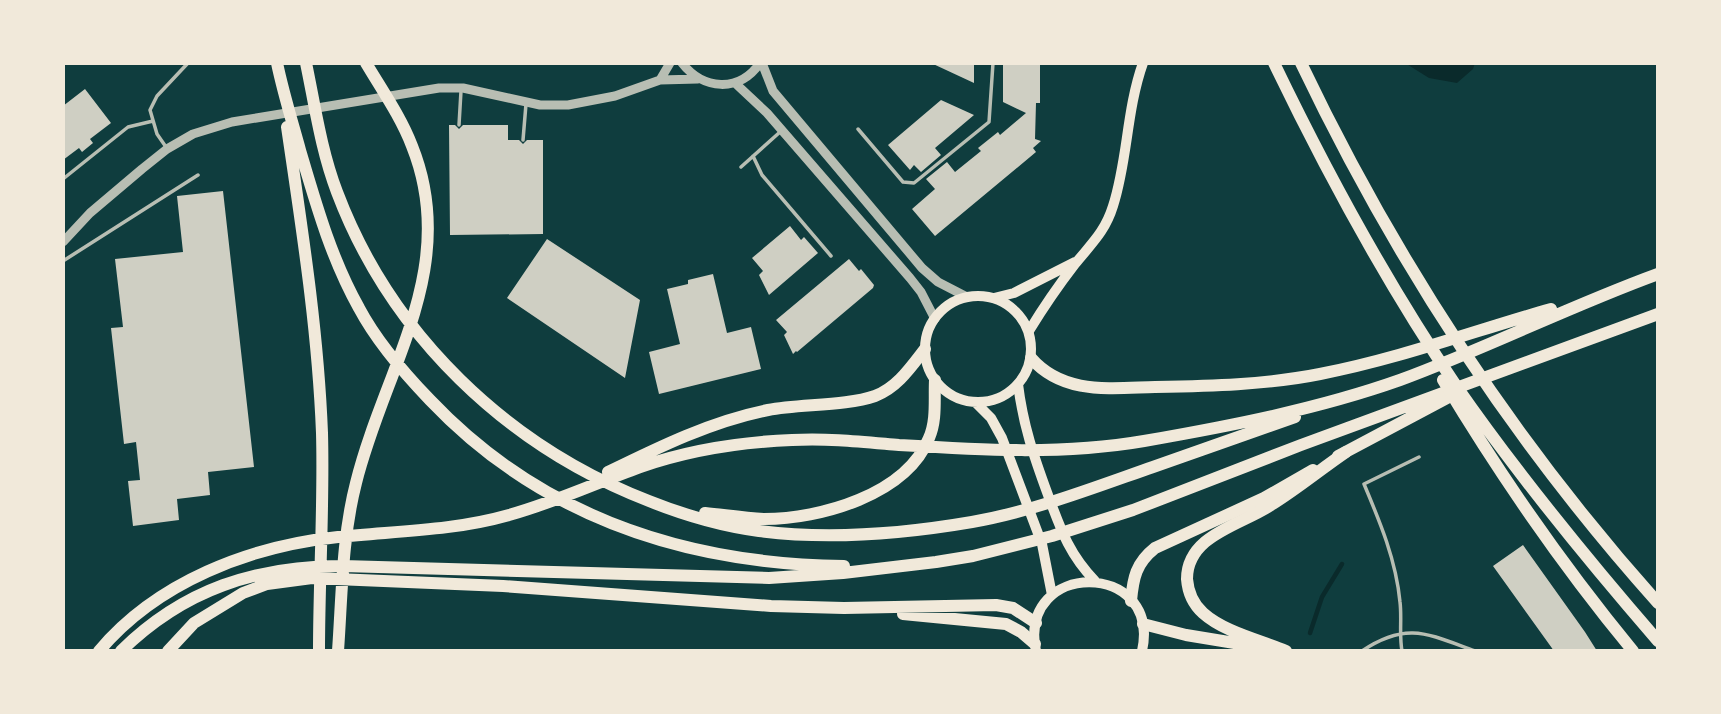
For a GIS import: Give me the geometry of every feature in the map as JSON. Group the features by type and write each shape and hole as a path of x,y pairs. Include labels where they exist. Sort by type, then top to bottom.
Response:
{"highway":[{"path":"306,63 319,131 337,192 362,248 394,302 429,348 494,411 588,475 691,516 736,527 799,535 913,530 995,517 1080,493 1402,379 1603,294 1658,274"},
{"path":"338,651 345,548 355,484 405,343 421,288 429,229 422,176 412,145 366,63"},
{"path":"1274,63 1332,179 1388,278 1457,386 1556,521 1658,641"},
{"path":"1301,63 1353,165 1439,313 1540,459 1656,599"},
{"path":"278,69 320,218 337,263 359,309 384,348 450,422 542,490 583,511 668,544 719,556 778,564 894,567"},
{"path":"278,69 316,343 323,507 316,651"},
{"path":"1388,278 1409,321 1494,462 1567,566 1633,651"},
{"path":"1031,358 1050,376 1086,387 1224,386 1262,383 1318,374 1386,358 1603,294"},
{"path":"390,574 808,577 936,562 1008,548 1093,523 1421,406 1498,372 1658,314"},
{"path":"99,651 137,614 176,587 231,562 291,545 450,527 508,516 634,464 708,427 768,410 875,396 901,379 925,349"},
{"path":"640,497 707,513 766,519 821,512 855,501 893,481 925,448 933,424 935,380"},
{"path":"634,464 743,443 797,439 1063,451 1141,442 1351,396"},
{"path":"1131,601 1136,570 1142,559 1155,548 1264,498 1421,406"},
{"path":"1284,651 1216,622 1202,612 1193,601 1189,590 1190,564 1196,550 1206,541 1272,505 1346,452"},
{"path":"121,651 152,623 192,598 233,581 343,566 390,574 503,586 771,606 844,608 996,605 1013,608 1036,623"},
{"path":"168,651 194,623 221,605 290,574"},
{"path":"844,608 1006,624 1021,632 1035,648"},
{"path":"1143,624 1186,635 1284,651"}],"main road":[{"path":"1029,331 1048,299 1099,237 1113,207 1128,117 1143,63"},
{"path":"994,298 1024,288 1078,260"},
{"path":"980,295 994,298 1015,310 1029,331 1031,358 1024,377 1003,396 975,402 953,395 935,380 926,360 925,349 929,328 948,304 980,295"},
{"path":"1018,384 1026,436 1065,539 1078,563 1095,581"},
{"path":"975,402 995,424 1002,438 1042,544 1052,595"},
{"path":"1035,648 1036,623 1042,608 1052,595 1075,583 1095,581 1115,588 1131,601 1139,612 1143,624 1142,651"}],"street":[{"path":"660,80 670,63"},
{"path":"682,63 698,79 710,84 735,83 746,78 761,63 774,91 922,268 938,282 967,297"},
{"path":"63,242 90,213 167,149 204,130 232,122 439,88 461,89 526,102 568,105 593,101 660,80 698,79"},
{"path":"735,83 758,103 921,292 935,318"}],"lane":[{"path":"167,149 158,134 150,110 158,96 188,63"},
{"path":"858,129 903,182 914,183 989,122 993,63"},
{"path":"460,125 461,89"},
{"path":"523,140 526,102"},
{"path":"63,179 128,127 153,121"},
{"path":"741,167 782,131"},
{"path":"753,156 762,175 831,256"},
{"path":"63,261 198,174"},
{"path":"1402,651 1401,604 1386,535 1364,484 1419,457"},
{"path":"1362,651 1388,635 1401,633 1431,636 1475,651"},
{"path":"1429,644 1431,636"}],"water":[{"path":"1405,63 1475,63 1473,69 1457,83 1429,78"}],"building":[{"path":"931,63 974,63 974,83"},
{"path":"1003,63 1040,63 1040,103 1036,103 1035,139 1041,141 1033,148 1036,152 935,236 912,209 935,189 926,179 947,162 955,172 981,151 978,148 998,132 1000,135 1026,113 1003,102"},
{"path":"85,89 111,123 90,139 93,143 82,152 79,148 63,160 63,106"},
{"path":"941,100 974,115 935,148 941,155 921,172 914,165 910,170 888,145"},
{"path":"449,125 455,125 459,129 463,125 508,125 508,140 519,140 523,144 527,140 543,140 543,234 450,235"},
{"path":"223,191 254,467 208,472 210,495 177,499 179,520 133,526 128,481 140,480 136,442 124,444 111,328 123,327 115,259 183,252 177,196"},
{"path":"790,226 801,240 804,237 818,253 769,295 759,275 763,271 752,258"},
{"path":"547,239 640,300 625,378 507,298"},
{"path":"849,259 859,271 861,269 874,285 873,288 793,354 784,335 787,332 776,320"},
{"path":"713,274 727,333 751,327 761,369 659,394 649,352 680,344 667,289"},
{"path":"1523,545 1597,651 1554,651 1493,566"}],"waterway":[{"path":"1310,633 1322,597 1342,564"}]}
